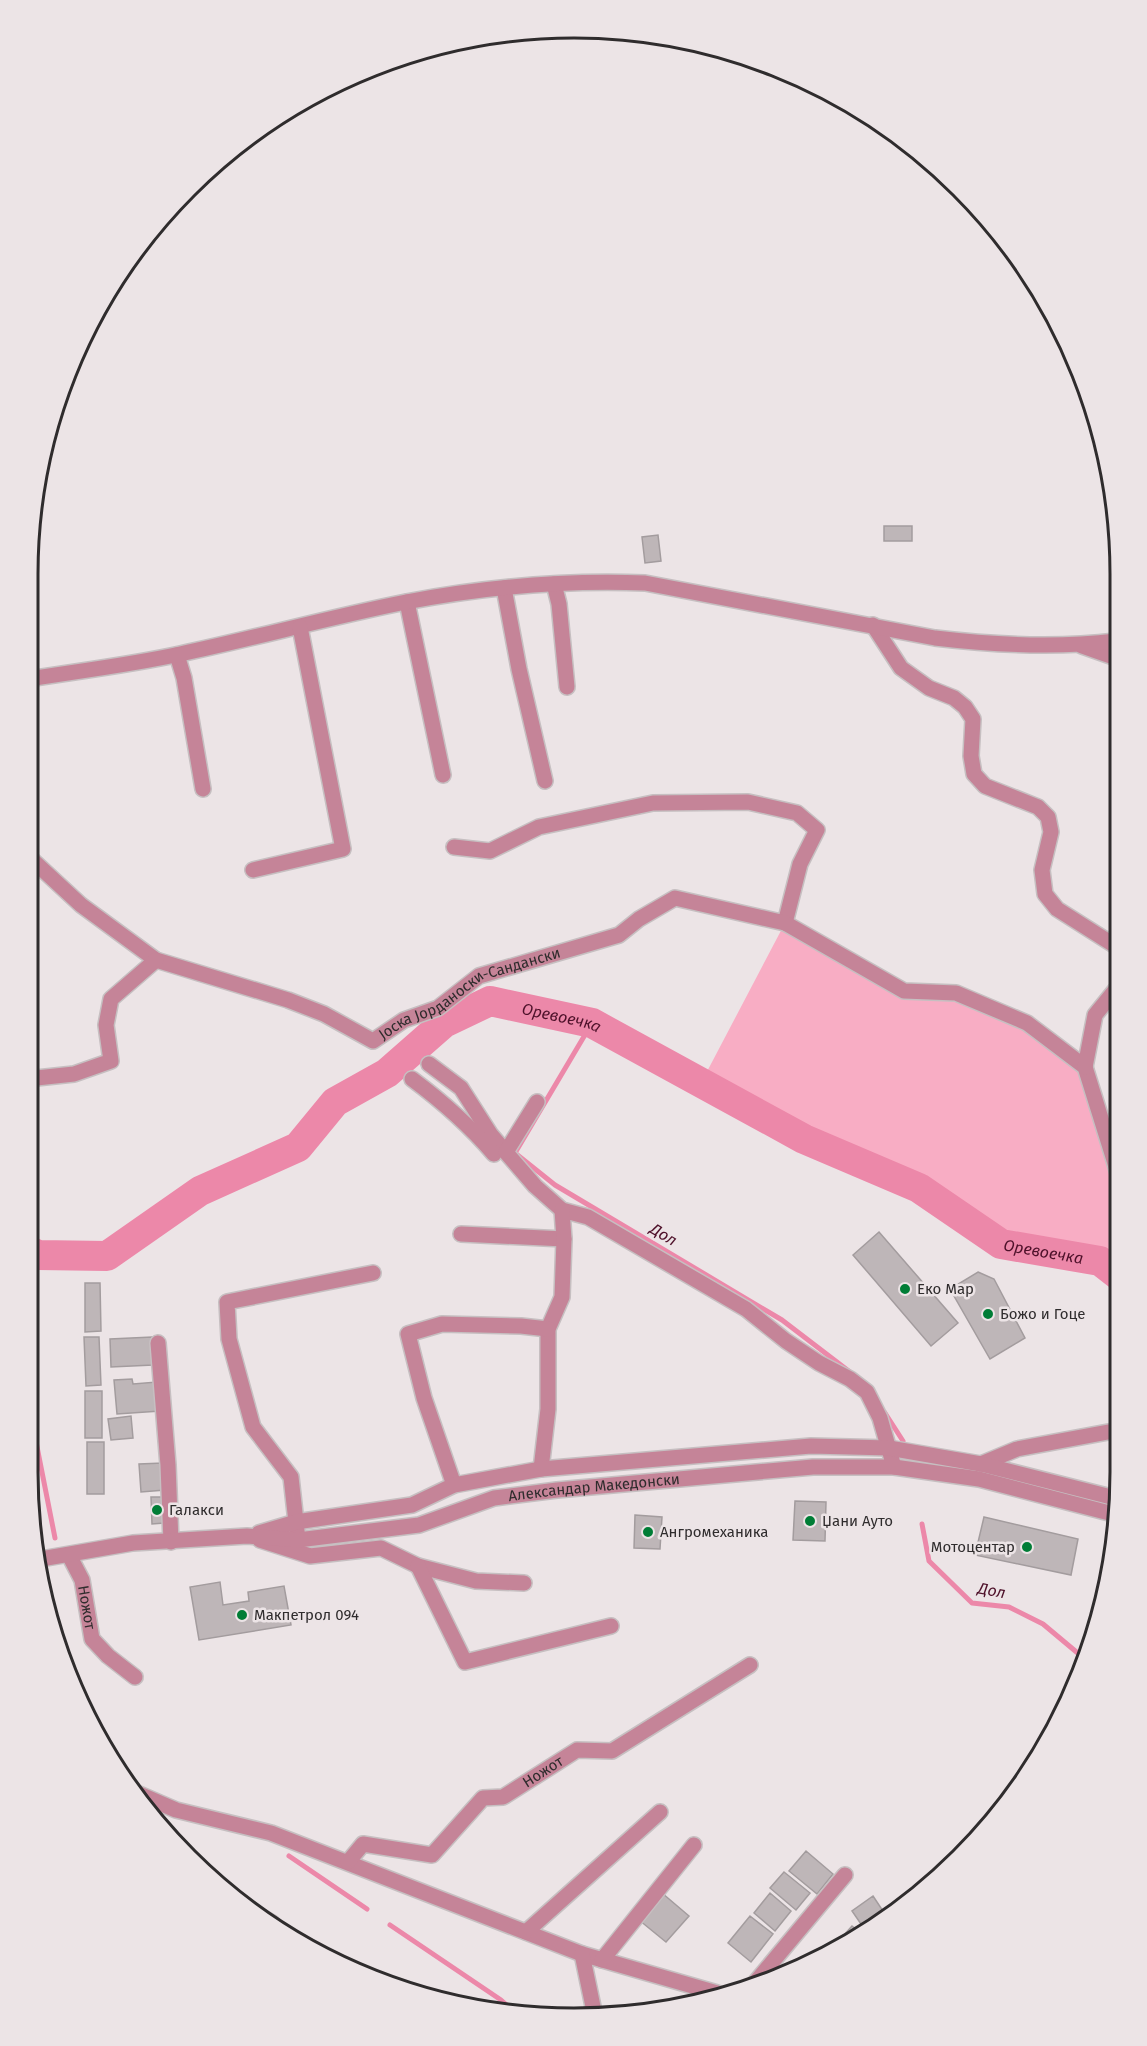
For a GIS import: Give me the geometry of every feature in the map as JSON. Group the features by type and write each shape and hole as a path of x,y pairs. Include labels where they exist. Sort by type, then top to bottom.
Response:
{"street":[{"path":"38,676 177,655 407,602 504,588 611,582 645,583 935,638 982,644 1077,644 1110,641"},
{"path":"554,584 559,604 567,687"},
{"path":"504,588 519,669 545,781"},
{"path":"407,602 443,775"},
{"path":"873,625 901,668 929,688 954,698 965,707 973,719 971,756 974,774 985,786 1038,807 1048,817 1051,832 1042,870 1045,894 1057,909 1110,943"},
{"path":"254,870 343,849 300,627"},
{"path":"1077,644 1110,656"},
{"path":"177,655 184,678 203,789"},
{"path":"454,847 489,851 539,827 653,803 748,802 797,813 817,830 800,864 785,923"},
{"name":"Јоска Јорданоски-Сандански","path":"38,866 81,905 156,960 288,1000 324,1014 373,1041 404,1020 438,1008 479,976 619,935 639,919 675,898 785,923 904,992 956,993 1028,1023 1085,1067"},
{"path":"38,1078 74,1074 111,1061 106,1025 111,999 156,960"},
{"path":"1110,997 1095,1015 1085,1067 1110,1147"},
{"path":"429,1064 461,1088 491,1135 535,1186"},
{"path":"412,1079 445,1103 470,1126 495,1155 562,1209 588,1217 746,1309 819,1364 850,1379 867,1392 880,1418 894,1467"},
{"path":"506,1152 537,1102"},
{"name":"Александар Македонски","path":"541,1468 548,1409 548,1329 562,1297 564,1239 562,1209"},
{"path":"461,1234 564,1239"},
{"path":"298,1540 291,1477 253,1427 229,1339 227,1302 373,1273"},
{"path":"454,1485 424,1398 408,1334 442,1324 548,1329"},
{"path":"158,1343 168,1465 171,1542"},
{"path":"980,1471 1017,1449 1110,1432"},
{"name":"Александар Македонски","path":"247,1536 296,1522 412,1505 454,1485 541,1468 811,1446 889,1448 980,1471 1109,1497"},
{"name":"Александар Македонски","path":"45,1558 133,1543 247,1536 298,1540 419,1525 494,1498 536,1492 813,1467 894,1467 980,1471 1108,1512"},
{"name":"Александар Македонски","path":"247,1536 310,1556 381,1548 418,1566 476,1581 524,1583"},
{"name":"Ножот","path":"69,1555 82,1580 92,1639 108,1656 135,1677"},
{"path":"418,1566 465,1662 611,1626"},
{"name":"Ножот","path":"348,1862 363,1844 432,1855 483,1798 503,1797 577,1750 612,1750 750,1665"},
{"path":"147,1797 176,1810 272,1833 582,1954 709,1991"},
{"path":"526,1932 660,1812"},
{"path":"602,1960 694,1845"},
{"path":"762,1974 845,1875"},
{"path":"582,1954 593,2007"}],"shaded area":[{"path":"785,923 904,991 956,993 1027,1023 1085,1067 1110,1147 1110,1269 1100,1261 1001,1244 919,1188 804,1139 701,1083"}],"building":[{"path":"884,526 912,526 912,541 884,541"},
{"path":"658,535 661,561 645,563 642,537"},
{"name":"Еко Мар","path":"879,1232 958,1323 931,1346 853,1255"},
{"name":"Божо и Гоце","path":"978,1272 994,1279 1025,1338 990,1359 950,1289"},
{"path":"85,1283 100,1283 101,1331 85,1332"},
{"path":"84,1337 99,1337 101,1385 86,1386"},
{"path":"152,1337 153,1365 111,1367 110,1339"},
{"path":"132,1379 133,1384 157,1382 160,1411 117,1414 114,1380"},
{"path":"85,1391 102,1391 102,1438 85,1438"},
{"path":"131,1416 133,1438 111,1440 108,1419"},
{"path":"87,1442 104,1442 104,1494 87,1494"},
{"path":"163,1463 165,1490 141,1492 139,1464"},
{"name":"Галакси","path":"151,1497 163,1497 164,1523 152,1524"},
{"name":"Џани Ауто","path":"795,1501 826,1502 825,1541 793,1540"},
{"name":"Ангромеханика","path":"635,1515 662,1517 660,1549 634,1548"},
{"name":"Мотоцентар","path":"984,1517 1078,1539 1071,1575 975,1555"},
{"name":"Макпетрол 094","path":"220,1582 223,1605 249,1601 248,1592 284,1586 291,1625 199,1640 190,1587"},
{"path":"806,1851 833,1874 817,1894 789,1871"},
{"path":"784,1872 810,1893 796,1910 770,1888"},
{"path":"662,1893 689,1916 666,1942 639,1920"},
{"path":"770,1893 791,1911 775,1931 754,1913"},
{"path":"873,1896 882,1910 861,1924 852,1911"},
{"path":"750,1916 773,1934 751,1962 728,1943"},
{"path":"852,1926 855,1928 842,1937"}],"waterway":[{"name":"Оревоечка","path":"38,1255 107,1256 200,1191 298,1147 335,1102 387,1073 444,1023 490,1001 592,1023 804,1139 919,1188 1001,1244 1100,1261 1110,1269"},
{"name":"Дол","path":"592,1023 515,1153 555,1185 782,1320 850,1372"},
{"name":"Дол","path":"885,1413 903,1441"},
{"path":"38,1452 55,1538"},
{"name":"Дол","path":"922,1524 929,1561 972,1603 1009,1607 1043,1624 1078,1653"},
{"path":"289,1856 367,1909"},
{"path":"390,1925 506,2004"}],"place":[{"name":"Еко Мар","path":"905,1289"},
{"name":"Божо и Гоце","path":"988,1314"},
{"name":"Галакси","path":"157,1510"},
{"name":"Џани Ауто","path":"810,1521"},
{"name":"Ангромеханика","path":"648,1532"},
{"name":"Мотоцентар","path":"1027,1547"},
{"name":"Макпетрол 094","path":"242,1615"}]}
